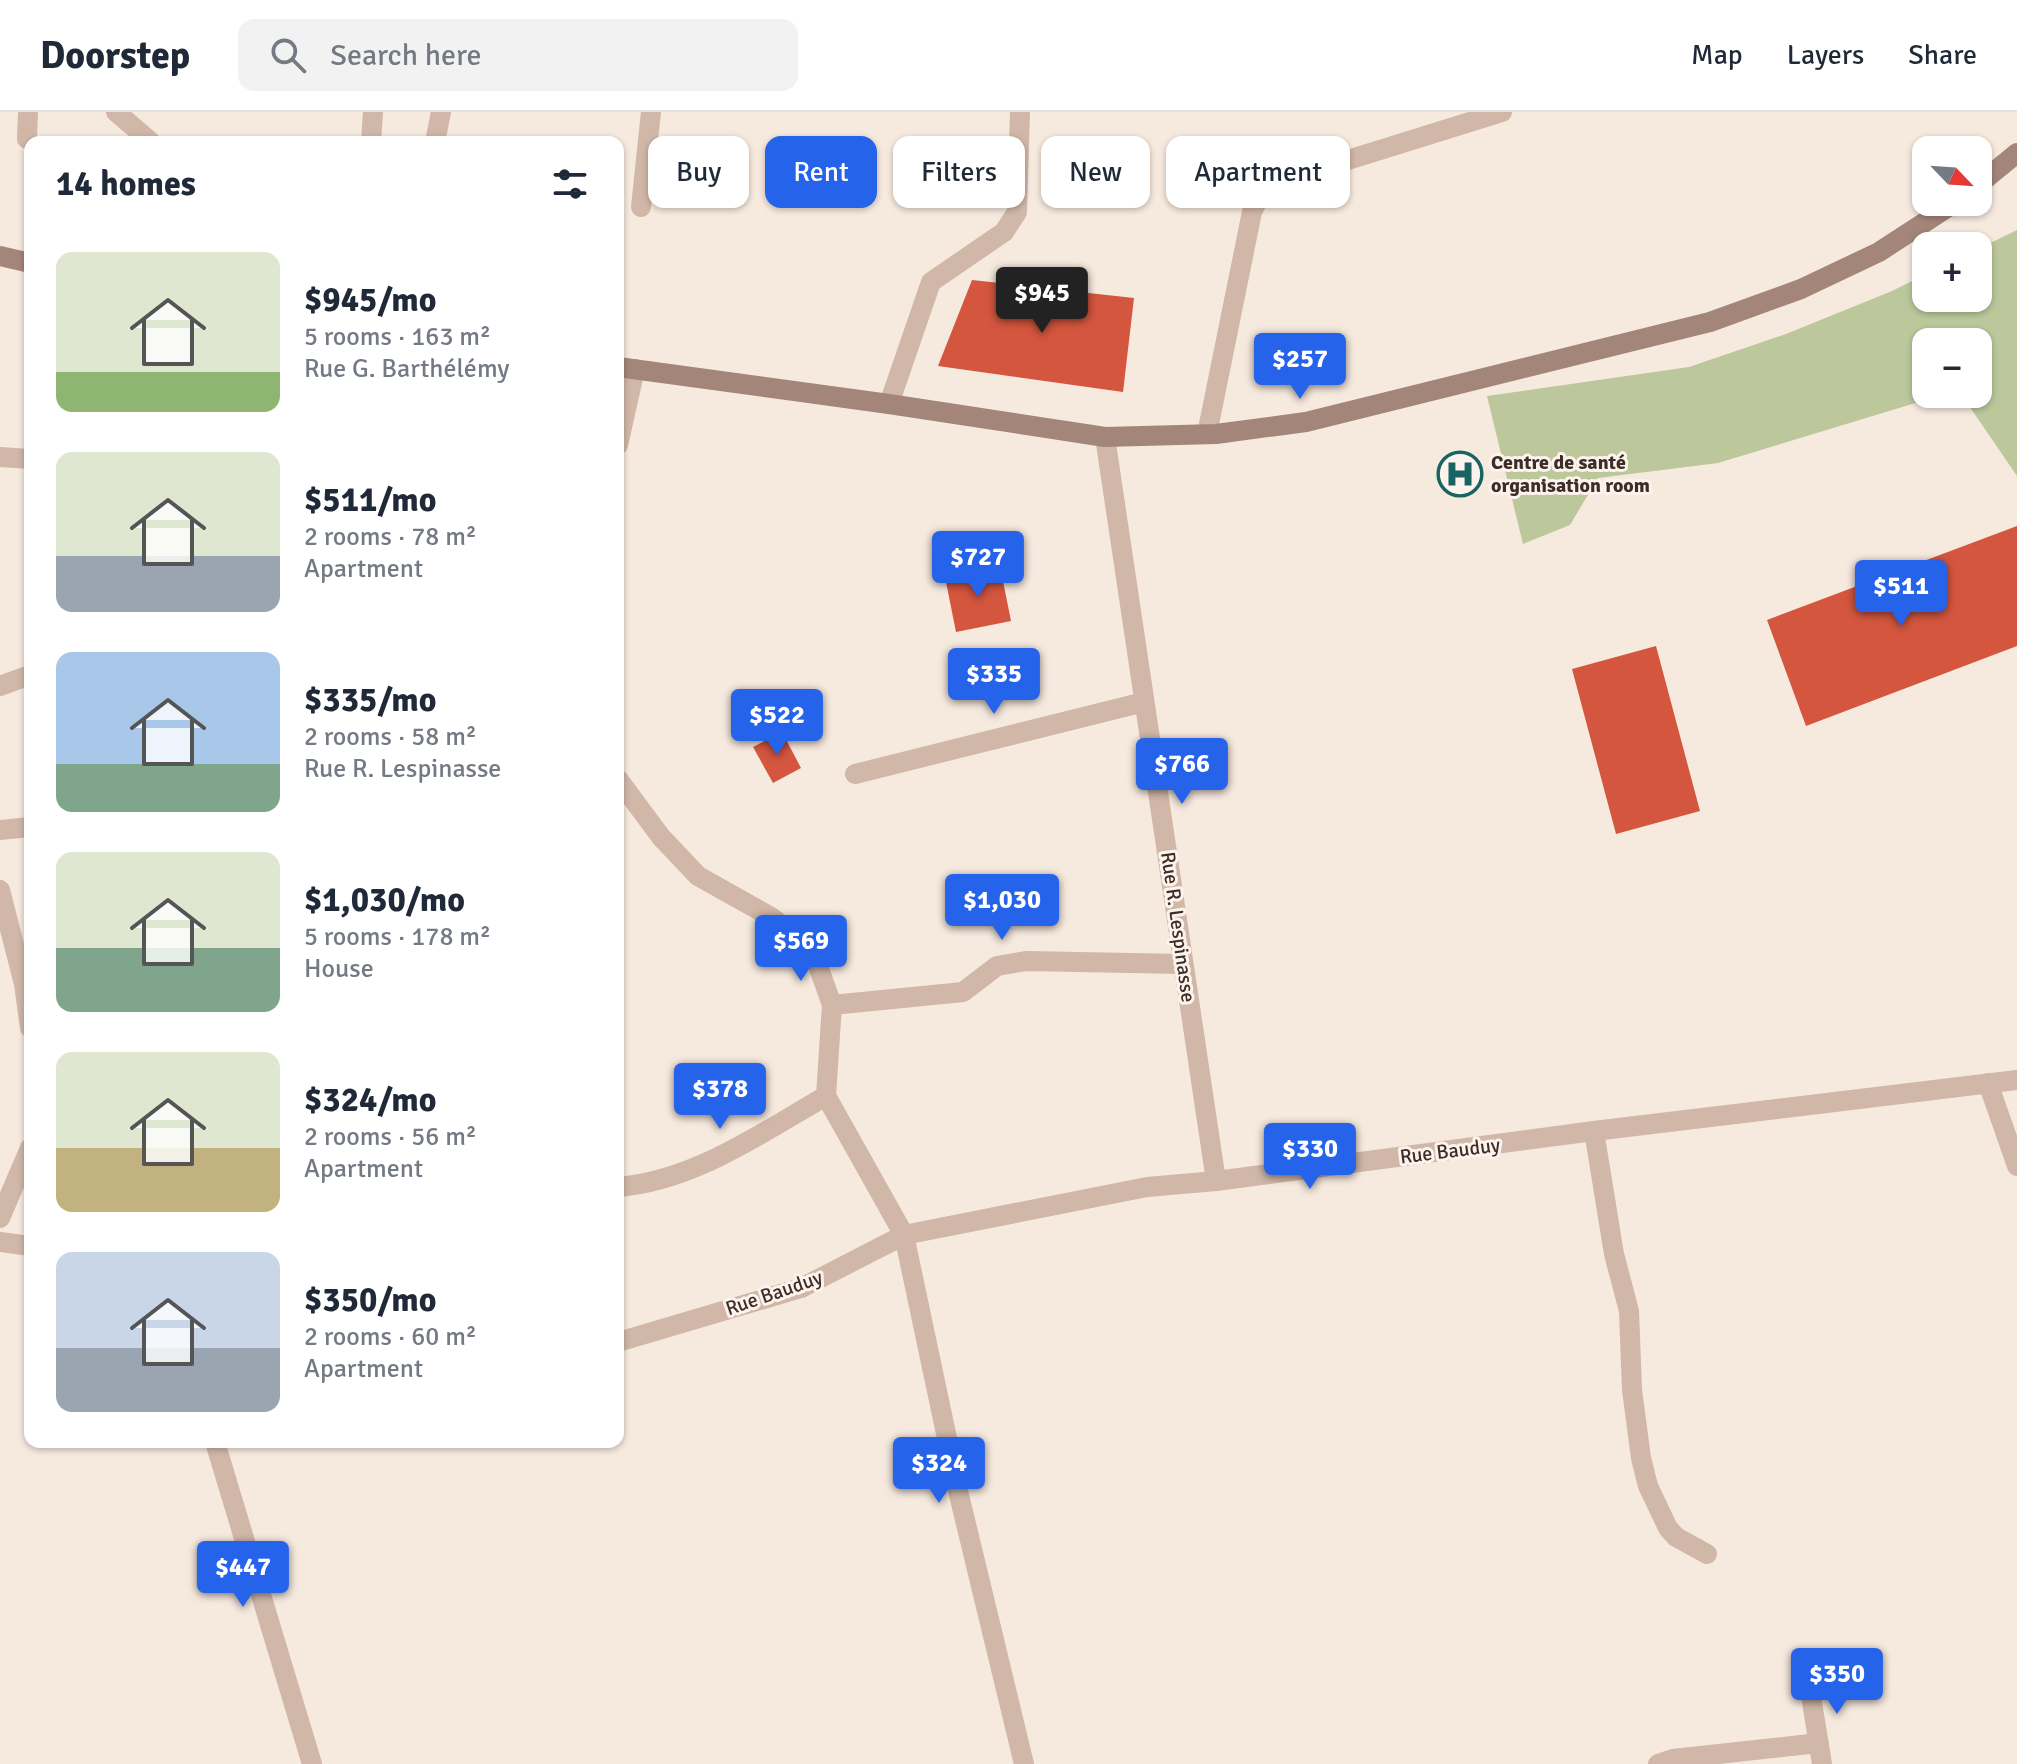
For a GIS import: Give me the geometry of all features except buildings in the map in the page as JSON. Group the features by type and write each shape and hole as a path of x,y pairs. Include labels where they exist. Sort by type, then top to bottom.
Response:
{"main road":[{"path":"1992,174 2017,153"},
{"path":"626,368 1105,437 1207,434 1306,422 1710,322 1801,289 1866,258 1934,216"},
{"path":"0,256 24,262"}],"street":[{"path":"27,136 28,112"},
{"path":"116,112 144,136"},
{"path":"371,136 373,112"},
{"path":"436,136 441,112"},
{"path":"641,207 651,112"},
{"path":"889,404 931,282 1004,232 1017,212 1020,112"},
{"path":"1207,434 1252,212 1271,184 1502,112"},
{"name":"Rue R. Lespinasse","path":"1105,437 1216,1181"},
{"path":"0,457 24,459"},
{"path":"0,686 24,677"},
{"path":"855,774 1144,702"},
{"path":"624,787 661,837 698,876 771,917 811,946 832,1005 826,1096 904,1235 959,1495 1024,1764"},
{"path":"0,830 24,828"},
{"path":"0,890 24,974"},
{"path":"832,1005 963,992 997,966 1026,961 1183,964"},
{"name":"Rue Bauduy","path":"624,1340 801,1288 904,1235 1147,1187 1216,1181 2017,1080"},
{"path":"1988,1083 2017,1166"},
{"path":"624,1186 688,1172 826,1096"},
{"path":"1594,1131 1614,1254 1629,1311 1632,1390 1648,1486 1668,1528 1676,1537 1707,1554"},
{"path":"0,1218 24,1162"},
{"path":"0,1242 24,1245"},
{"path":"217,1448 312,1764"},
{"path":"1658,1764 1673,1759 1820,1754 1811,1696"}],"green space":[{"path":"2017,230 2017,476 1971,408 1992,408 1992,328 1912,328 1912,404 1718,463 1598,478 1570,525 1523,544 1487,396 1689,367 1786,334 1912,281 1912,312 1992,312 1992,242"}],"place":[{"name":"Centre de santé organisation room","path":"1460,474"}]}
